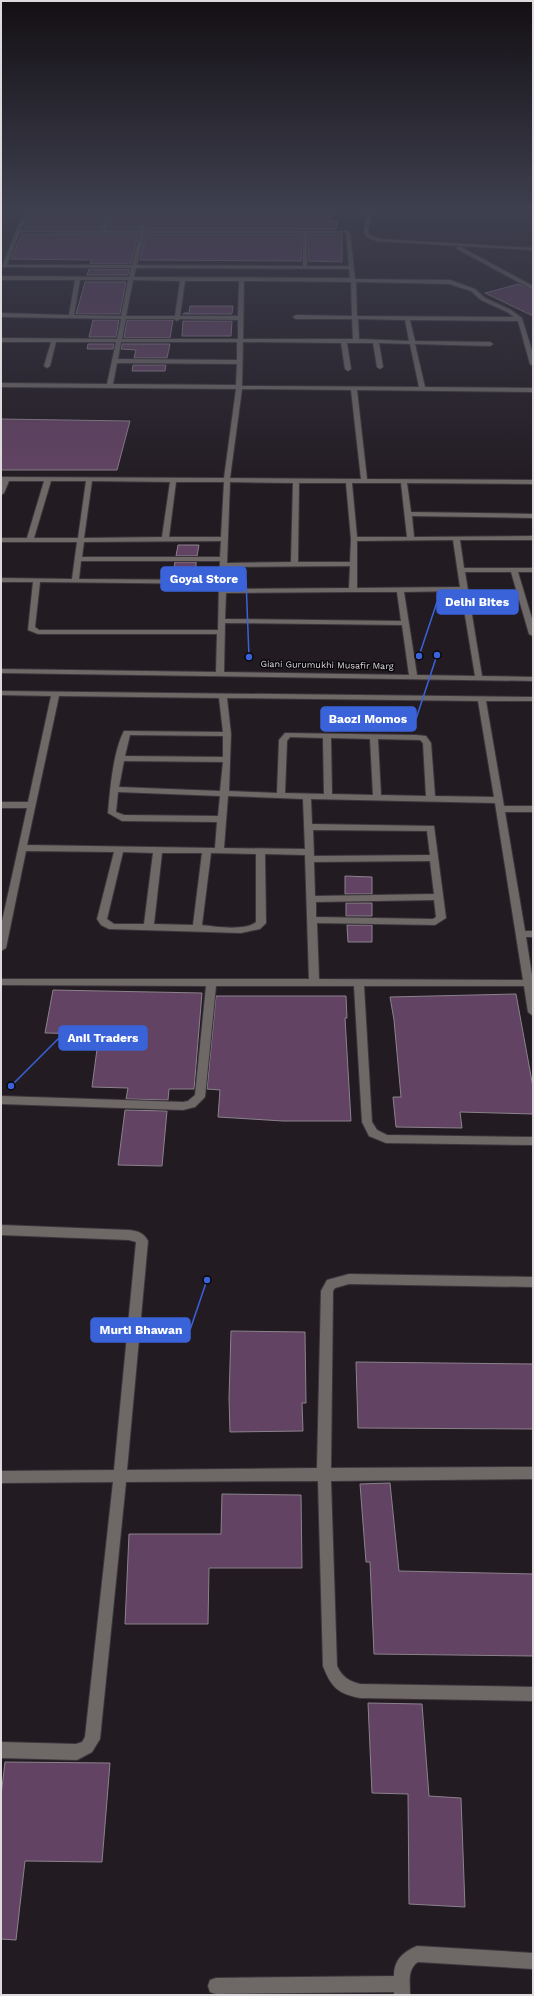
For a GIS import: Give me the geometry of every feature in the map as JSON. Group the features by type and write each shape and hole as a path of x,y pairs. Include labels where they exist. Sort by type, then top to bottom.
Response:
{"street":[{"path":"71,316 74,301"},
{"path":"110,386 127,301"},
{"path":"177,319 180,301"},
{"path":"220,673 224,539 228,480 239,387 241,301"},
{"path":"354,301 356,341"},
{"path":"488,301 509,310 520,319 533,364"},
{"path":"1,315 177,319 241,318"},
{"path":"296,318 520,319"},
{"path":"407,318 411,343 422,389"},
{"path":"526,338 533,336"},
{"path":"1,340 356,341 490,344"},
{"path":"47,366 54,340"},
{"path":"344,341 348,369"},
{"path":"376,342 380,367"},
{"path":"115,361 240,362"},
{"path":"1,385 533,390"},
{"path":"354,388 364,481"},
{"path":"1,493 4,479 533,482"},
{"path":"30,540 48,480"},
{"path":"75,581 79,540 88,480"},
{"path":"165,539 174,480"},
{"path":"294,564 296,481"},
{"path":"349,481 354,539 353,590"},
{"path":"404,481 411,539"},
{"path":"408,514 533,516"},
{"path":"354,539 533,538"},
{"path":"1,540 224,539"},
{"path":"456,539 479,679"},
{"path":"77,559 353,564"},
{"path":"460,570 533,570"},
{"path":"514,570 533,634"},
{"path":"1,580 222,582"},
{"path":"37,580 31,628 38,632 221,632"},
{"path":"222,591 464,589"},
{"path":"400,590 413,677"},
{"path":"221,621 405,623"},
{"name":"Giani Gurumukhi Musafir Marg","path":"1,671 220,673 533,679"},
{"path":"1,693 533,699"},
{"path":"1,948 55,694"},
{"path":"219,851 227,760 227,734 223,696"},
{"path":"482,698 533,1012"},
{"path":"222,819 122,818 112,814 114,790 126,735 131,732 227,734"},
{"path":"327,736 328,796"},
{"path":"281,796 283,740 285,737 416,737 423,738 427,743 431,799"},
{"path":"374,737 377,798"},
{"path":"120,758 227,760"},
{"path":"114,790 281,796 431,799 533,809"},
{"path":"307,796 314,983"},
{"path":"1,804 31,805"},
{"path":"308,826 431,828 441,918 435,922 312,920"},
{"path":"22,848 260,851 309,856 434,858"},
{"path":"118,849 102,919 104,923 112,927 148,926 249,930 259,926 261,923 260,851"},
{"path":"148,926 158,850"},
{"path":"197,928 206,850"},
{"path":"311,899 439,898"},
{"path":"520,934 533,934"},
{"path":"1,982 528,983"},
{"path":"1,1100 183,1106 196,1102 200,1097 211,983"},
{"path":"359,983 367,1122 373,1133 386,1139 533,1140"},
{"path":"1,1230 129,1235 137,1236 142,1241 120,1476 92,1739 87,1747 77,1752 1,1750"},
{"path":"533,1282 350,1280 331,1284 326,1291 324,1474 330,1666 334,1677 340,1685 348,1689 360,1690 533,1694"},
{"path":"1,1477 533,1473"},
{"path":"216,1986 402,1990 402,1968 408,1960 417,1954 533,1962"}],"building":[{"path":"80,301 122,301 120,314 76,314"},
{"path":"502,301 533,301 533,316"},
{"path":"190,306 233,306 232,314 183,314 189,313"},
{"path":"93,320 119,320 116,337 89,337"},
{"path":"127,320 173,320 170,338 124,338"},
{"path":"183,321 232,321 231,336 182,336"},
{"path":"88,344 114,344 113,349 87,349"},
{"path":"122,344 170,344 167,358 134,358 136,350 121,349"},
{"path":"133,365 166,365 165,371 132,371"},
{"path":"1,419 130,421 117,470 1,470"},
{"path":"178,545 199,545 197,556 176,556"},
{"path":"175,562 196,562 196,569 174,568"},
{"path":"345,876 372,877 372,894 345,894"},
{"path":"346,903 372,903 372,916 346,916"},
{"path":"347,925 372,925 372,942 348,942"},
{"path":"53,990 202,993 194,1089 169,1089 168,1100 126,1099 128,1088 92,1087 99,1034 45,1033"},
{"path":"516,994 533,1087 533,1114 460,1112 462,1128 396,1127 393,1097 401,1097 394,1020 390,997"},
{"path":"216,996 346,996 347,1018 345,1018 351,1121 283,1121 218,1117 220,1090 207,1089"},
{"path":"125,1110 167,1111 162,1166 118,1165"},
{"path":"231,1331 305,1332 306,1403 302,1403 303,1431 230,1432 229,1398"},
{"path":"356,1362 533,1364 533,1429 358,1428"},
{"path":"390,1483 399,1571 533,1574 533,1656 374,1654 370,1562 366,1562 360,1484"},
{"path":"222,1494 301,1495 302,1568 209,1568 208,1624 125,1624 129,1534 221,1534"},
{"path":"368,1703 422,1704 429,1796 461,1798 465,1907 409,1904 408,1794 372,1793"},
{"path":"5,1762 110,1763 102,1862 25,1861 16,1940 1,1939 1,1796"}],"place":[{"name":"Baozi Momos","path":"437,655"},
{"name":"Delhi Bites","path":"419,656"},
{"name":"Goyal Store","path":"249,657"},
{"name":"Anil Traders","path":"11,1086"},
{"name":"Murti Bhawan","path":"207,1280"}]}
